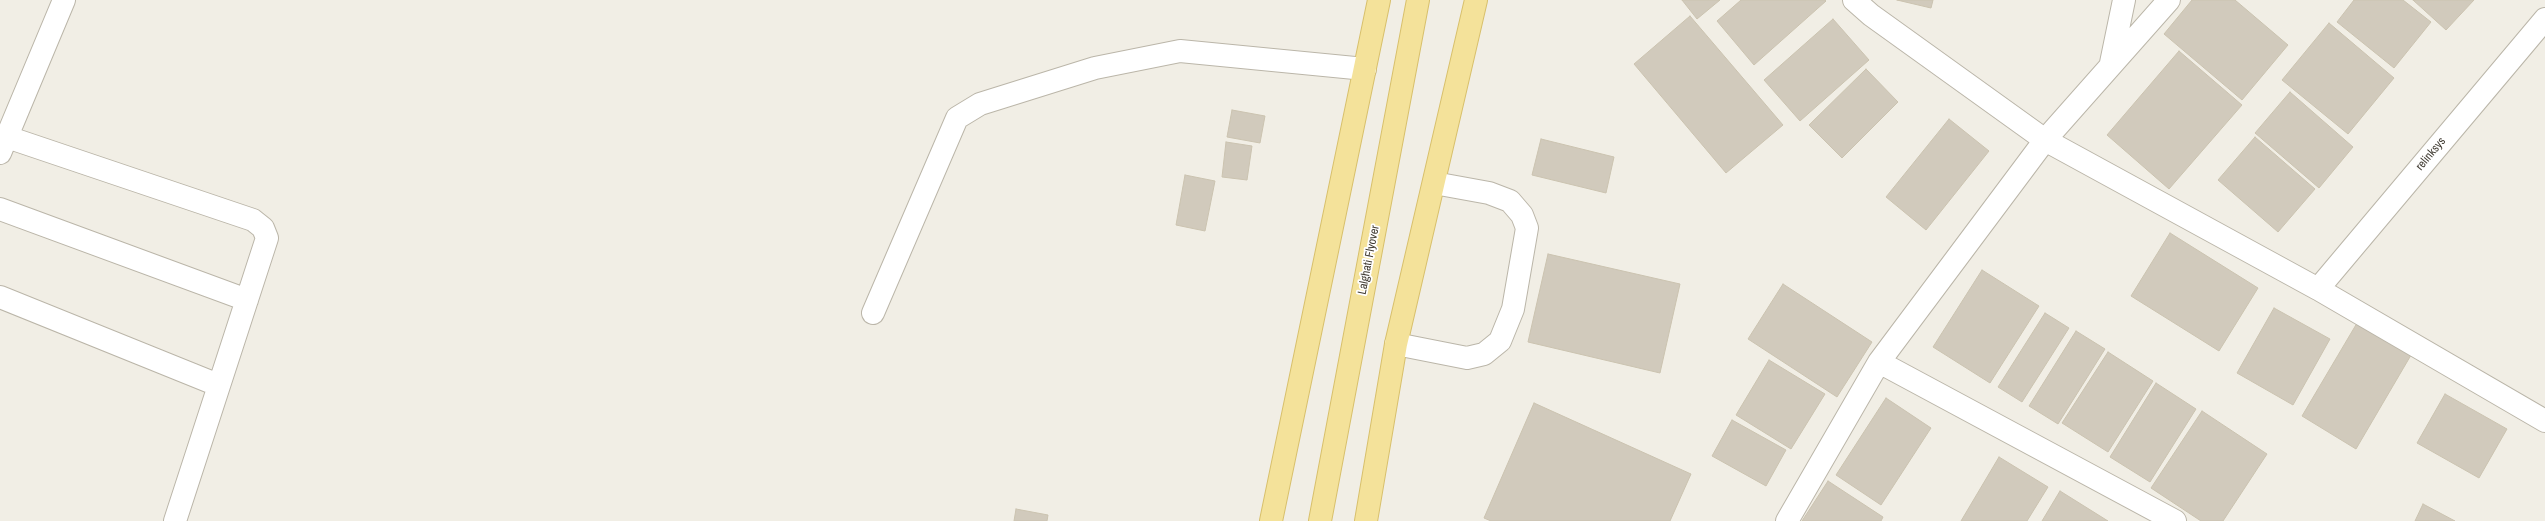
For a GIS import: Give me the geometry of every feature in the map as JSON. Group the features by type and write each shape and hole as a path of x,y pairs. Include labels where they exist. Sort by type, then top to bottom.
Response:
{"main road":[{"path":"1271,521 1379,0"},
{"name":"Lalghati Flyover","path":"1320,521 1418,0"},
{"path":"1366,521 1396,344 1476,0"}],"street":[{"path":"64,0 3,145 253,220 263,228 267,238 175,521"},
{"path":"1854,0 1871,15 2045,140 2318,289 2545,422"},
{"path":"2110,66 2124,0"},
{"path":"1787,521 1879,362 2045,140 2169,0"},
{"name":"relinksys","path":"2318,289 2545,19"},
{"path":"873,313 957,118 980,104 1095,68 1180,51 1365,69"},
{"path":"1396,344 1467,358 1484,354 1500,341 1514,309 1527,228 1522,215 1510,200 1489,193 1434,184"},
{"path":"0,209 247,300"},
{"path":"0,297 218,385"},
{"path":"1879,362 2175,521"}],"building":[{"path":"1682,0 1720,0 1697,19"},
{"path":"1741,0 1826,1 1754,65 1717,21"},
{"path":"1897,0 1933,0 1931,8"},
{"path":"2192,0 2235,0 2288,45 2242,100 2164,34"},
{"path":"2354,0 2403,0 2431,22 2394,68 2337,22"},
{"path":"2413,0 2474,0 2446,30"},
{"path":"1690,16 1783,125 1726,173 1634,64"},
{"path":"1833,19 1869,60 1800,121 1764,80"},
{"path":"2329,23 2394,78 2348,134 2282,80"},
{"path":"2179,51 2242,105 2169,189 2107,135"},
{"path":"1866,69 1898,102 1842,158 1809,125"},
{"path":"2290,92 2353,147 2319,188 2255,133"},
{"path":"1232,110 1265,116 1260,143 1227,137"},
{"path":"1949,119 1989,151 1926,230 1886,197"},
{"path":"2255,137 2315,189 2278,232 2218,180"},
{"path":"1541,139 1614,157 1606,193 1532,175"},
{"path":"1226,142 1252,146 1247,180 1222,177"},
{"path":"1185,175 1215,181 1205,231 1176,225"},
{"path":"2170,233 2258,288 2219,351 2131,296"},
{"path":"1548,254 1680,284 1660,373 1528,342"},
{"path":"1982,270 2039,306 1990,383 1933,347"},
{"path":"1783,284 1872,342 1837,397 1748,339"},
{"path":"2274,308 2330,339 2293,405 2237,373"},
{"path":"2045,313 2069,328 2022,402 1998,387"},
{"path":"2360,318 2414,350 2356,449 2302,416"},
{"path":"2076,331 2105,349 2058,424 2029,406"},
{"path":"2108,352 2153,381 2108,452 2062,423"},
{"path":"1769,360 1825,394 1791,449 1736,415"},
{"path":"2156,383 2196,409 2150,482 2110,457"},
{"path":"2445,394 2507,429 2479,478 2417,443"},
{"path":"1886,398 1931,428 1881,505 1836,475"},
{"path":"1534,403 1691,474 1670,521 1491,521 1484,518"},
{"path":"2202,411 2267,454 2223,521 2201,521 2151,488"},
{"path":"1732,420 1786,450 1766,486 1712,456"},
{"path":"1999,457 2048,487 2027,521 1961,521"},
{"path":"1828,481 1883,517 1881,521 1802,521"},
{"path":"2060,491 2108,521 2042,521"},
{"path":"2423,504 2455,521 2415,521"},
{"path":"1016,509 1048,515 1047,521 1014,521"}]}
